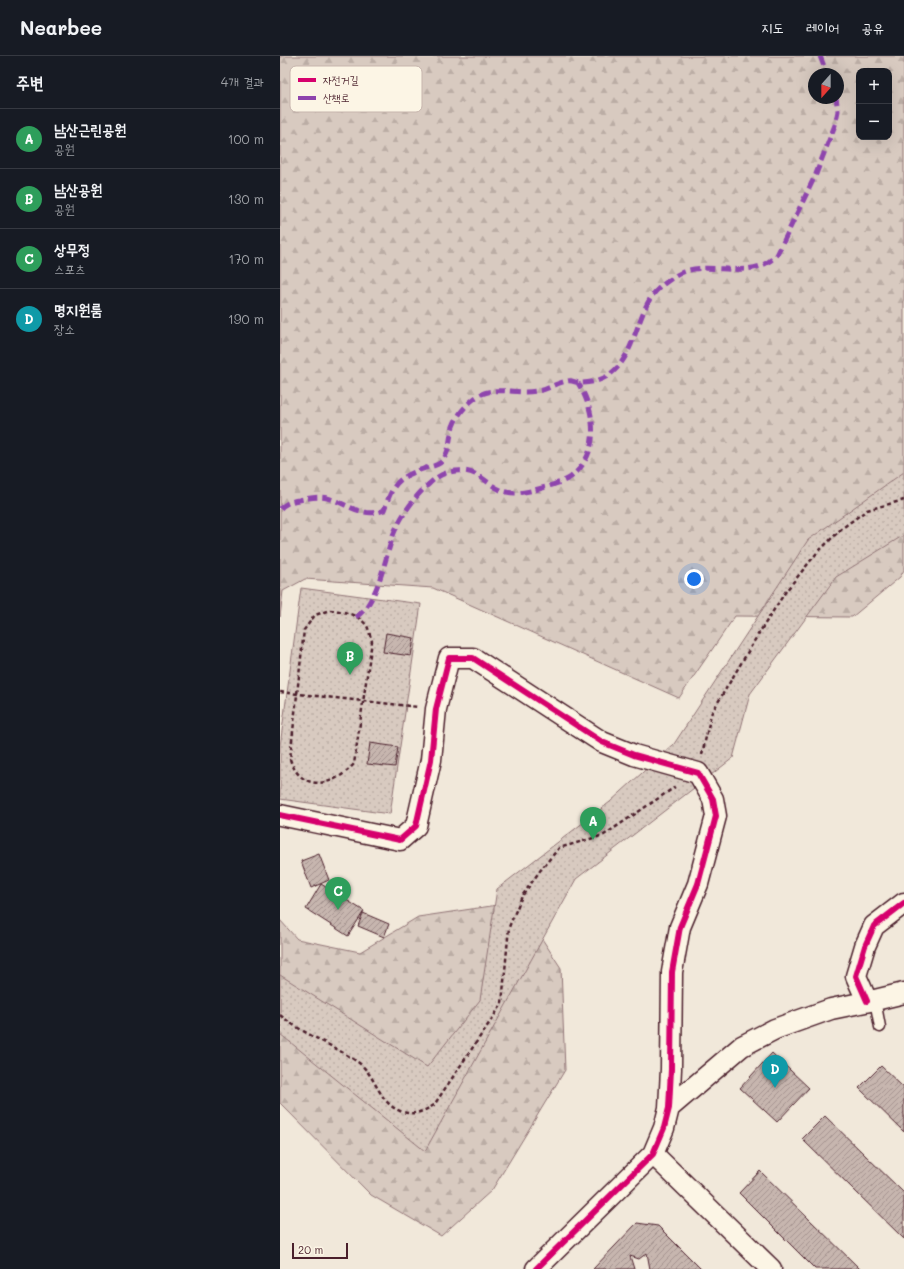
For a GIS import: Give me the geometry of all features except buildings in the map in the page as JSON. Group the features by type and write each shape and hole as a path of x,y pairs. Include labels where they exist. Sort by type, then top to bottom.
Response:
{"street":[{"path":"280,815 400,840 416,826 431,760 436,709 449,658 473,658 602,742 634,754 698,773 713,799 716,816 698,884 680,927 672,972 672,1046 669,1108 664,1128 653,1154 536,1269"},
{"path":"871,1001 856,976 865,946 874,926 904,903"},
{"path":"669,1108 742,1046 774,1029 831,1009 904,993"},
{"path":"653,1154 771,1269"}],"lane":[{"path":"871,1001 880,1028"}],"path":[{"path":"280,1015 294,1027 359,1063 372,1076 383,1098 400,1111 420,1114 434,1105 502,1004 509,927 522,896 542,868 559,848 604,835 698,773 711,714 786,591 816,554 841,529 867,510 904,500"},
{"path":"330,610 343,611 356,617 367,626 372,641 354,764 345,775 334,781 321,783 304,779 294,769 290,759 297,694 304,630 316,615 330,610"},
{"path":"280,692 436,709"}],"green space":[{"path":"280,56 904,56 904,570 900,577 852,617 735,616 679,698 433,588 305,579 283,591 280,617"},
{"path":"904,472 904,535 836,577 750,694 733,758 576,879 425,1151 280,1034 280,975 427,1067 480,1000 497,889 610,802 674,744 808,540"},
{"path":"301,588 421,604 390,814 280,799 280,746"},
{"path":"518,902 561,968 565,1070 492,1190 441,1236 371,1195 280,1103 280,920 297,939 360,952 418,917"}],"marked path":[{"path":"820,56 825,68"},
{"path":"280,509 284,505 291,502 320,497 334,500 369,513 384,510 393,488 401,479 414,472 438,464 444,459 456,420 468,404 475,398 490,392 529,392 545,389 564,382 571,381 584,383 602,379 617,368 629,350 650,299 658,289 669,280 689,270 702,268 754,268 766,263 777,255 816,174 835,125 838,111 837,104"},
{"path":"356,617 364,610 375,591 394,533 400,520 419,494 437,478 445,473 454,471 470,472 481,477 496,488 507,492 516,493 526,492 562,482 571,477 581,467 591,444 592,419 584,394 578,383"}],"cycle path":[{"path":"280,815 400,840 416,826 431,760 436,709 449,658 473,658 602,742 634,755 698,773 713,799 716,816 698,884 680,927 672,972 671,1069 669,1108 664,1128 653,1154 536,1269"},
{"path":"867,1001 856,976 865,946 874,926 904,903"}],"place":[{"name":"남산공원","path":"350,675"},
{"name":"남산근린공원","path":"593,840"},
{"name":"상무정","path":"338,910"},
{"name":"명지원룸","path":"775,1088"}]}
